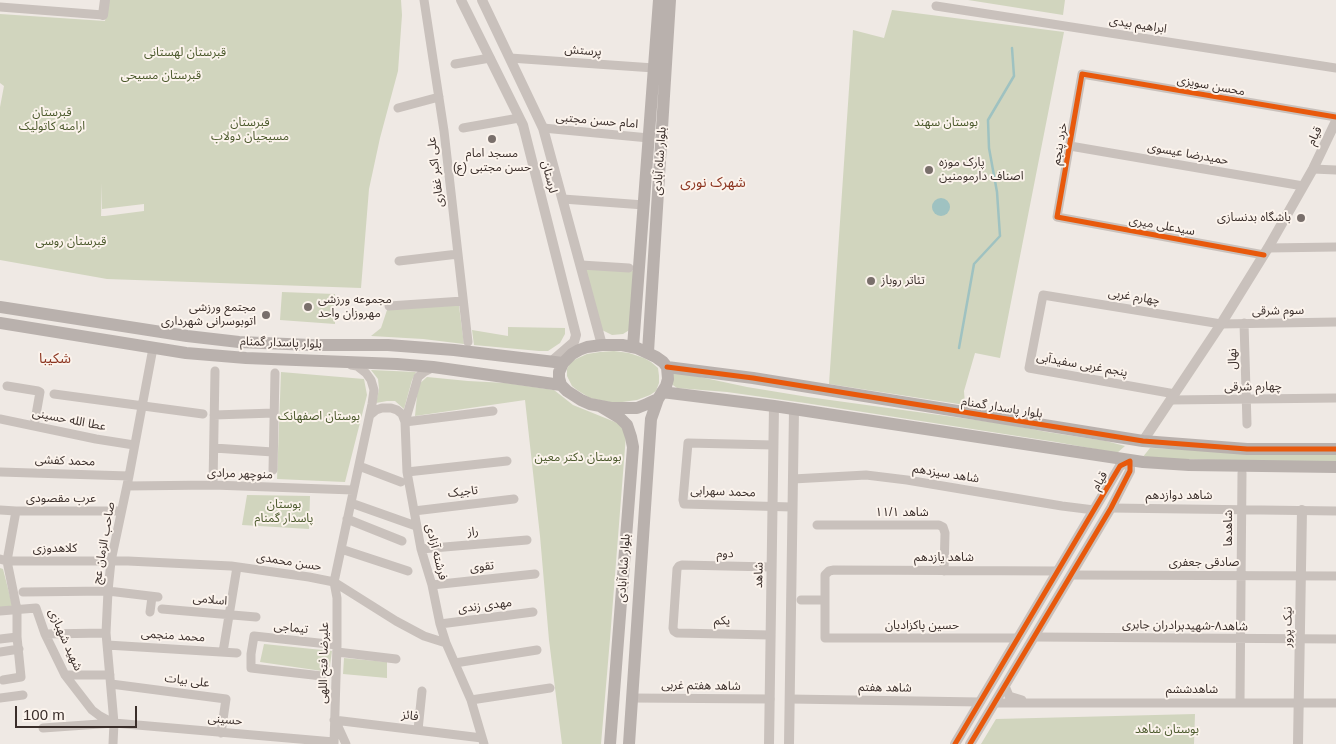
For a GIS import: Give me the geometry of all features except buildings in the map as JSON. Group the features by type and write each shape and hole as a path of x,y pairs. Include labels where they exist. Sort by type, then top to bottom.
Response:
{"main road":[{"name":"بلوار شاه آبادی","path":"633,347 659,0"},
{"name":"بلوار شاه آبادی","path":"648,352 670,0"},
{"name":"بلوار پاسدار گمنام","path":"0,307 187,336 239,342 311,345 388,345 454,350 557,362"},
{"name":"بلوار پاسدار گمنام","path":"0,323 186,353 246,358 398,364 562,385"},
{"path":"622,345 648,352 666,367 668,379 660,395 637,408 611,408 590,404 566,391 559,378 557,362 587,347 622,345"},
{"name":"بلوار پاسدار گمنام","path":"666,367 752,378 1143,441 1247,449 1336,449"},
{"name":"بلوار شاه آبادی","path":"629,744 651,419 660,395"},
{"path":"660,395 774,406 1130,461 1189,465 1336,467"},
{"name":"بلوار شاه آبادی","path":"600,406 620,418 627,425 633,447 610,744"}],"street":[{"path":"0,7 40,5 103,15 105,0"},
{"name":"علی اکبر غفاری","path":"424,0 444,131 468,342"},
{"name":"لرستان","path":"461,0 523,125 576,335 574,342 557,362"},
{"name":"لرستان","path":"482,0 543,128 602,345"},
{"path":"652,0 659,0"},
{"name":"ابراهیم بیدی","path":"936,6 1336,68"},
{"path":"455,64 490,58"},
{"name":"پرستش","path":"510,58 654,68"},
{"name":"محسن سویزی","path":"1082,74 1336,117"},
{"name":"خرد پنجم","path":"1057,217 1082,74"},
{"path":"398,108 439,97"},
{"path":"463,128 520,118"},
{"name":"قیام","path":"1143,441 1221,324 1266,251 1313,169 1336,121"},
{"name":"امام حسن مجتبی","path":"543,128 649,138"},
{"name":"حمیدرضا عیسوی","path":"1070,146 1303,186"},
{"path":"1313,169 1336,170"},
{"path":"563,199 644,205"},
{"name":"سیدعلی میری","path":"1057,217 1266,251 1336,247"},
{"path":"399,261 458,254"},
{"path":"581,265 629,268"},
{"name":"چهارم غربی","path":"1043,295 1221,324"},
{"name":"پنجم غربی سفیدآبی","path":"1043,295 1029,368 1173,397"},
{"path":"389,306 463,301"},
{"name":"سوم شرقی","path":"1221,324 1336,322"},
{"name":"نهال","path":"1244,323 1247,424"},
{"name":"صاحب الزمان عج","path":"113,744 114,723 106,633 111,561 153,348"},
{"name":"علیرضا فتح‌ اللهی","path":"334,743 337,598 334,582 374,390 372,380 366,373 357,366 337,361"},
{"name":"فرشته آزادی","path":"433,367 418,377 405,422 407,472 416,526 432,585 440,624 446,644 471,700 483,741"},
{"path":"213,485 215,371"},
{"path":"273,470 275,373"},
{"path":"7,386 40,392 34,426"},
{"path":"54,394 203,414"},
{"name":"چهارم شرقی","path":"1173,397 1246,400 1336,398"},
{"name":"شاهد","path":"769,744 774,406"},
{"path":"370,415 376,410 391,408 398,410 405,422 493,411"},
{"path":"790,744 794,410"},
{"path":"214,414 274,413"},
{"name":"عطا الله حسینی","path":"0,419 134,445"},
{"name":"محمد سهرابی","path":"773,445 688,443 684,504 792,507"},
{"path":"214,448 273,452"},
{"path":"407,472 507,461"},
{"name":"قیام","path":"955,744 1120,466 1130,461 1130,471 1111,508 970,744"},
{"path":"359,466 402,482"},
{"name":"محمد کفشی","path":"0,472 129,476"},
{"name":"شاهدها","path":"1240,703 1242,473"},
{"name":"شاهد سیزدهم","path":"793,478 866,475 1094,510"},
{"name":"منوچهر مرادی","path":"127,486 213,485 353,490"},
{"name":"تاجیک","path":"414,511 514,499"},
{"path":"351,502 416,526"},
{"name":"شاهد دوازدهم","path":"1111,508 1336,511"},
{"name":"عرب مقصودی","path":"0,510 121,511"},
{"name":"نیک پرور","path":"1298,744 1302,510"},
{"path":"3,680 21,677 17,637 17,610 3,560 16,511"},
{"path":"347,519 402,541"},
{"name":"شاهد ۱۱/۱","path":"817,525 939,525 943,527 945,533 944,570"},
{"name":"راز","path":"421,549 527,540"},
{"path":"341,549 408,571"},
{"name":"کلاهدوزی","path":"3,560 111,561"},
{"name":"حسن محمدی","path":"111,561 237,567 309,576 334,582 424,636 446,644"},
{"name":"دوم","path":"674,631 677,569 679,566 771,567"},
{"path":"222,652 237,567"},
{"name":"شاهد یازدهم","path":"825,600 825,575 829,571 834,570 1058,571"},
{"name":"تقوی","path":"432,585 535,574"},
{"name":"صادقی جعفری","path":"1071,575 1336,576"},
{"path":"23,592 108,591 155,597 150,612"},
{"path":"801,600 825,600"},
{"name":"حسین پاکزادیان","path":"825,600 825,638 1018,638"},
{"name":"شهید شهبازی","path":"17,610 36,608 45,634 65,675 92,710 114,723"},
{"name":"اسلامی","path":"162,608 256,617"},
{"path":"0,611 17,610"},
{"name":"مهدی زندی","path":"440,624 533,612"},
{"name":"یکم","path":"674,631 677,633 770,635"},
{"path":"45,634 106,633"},
{"name":"تیماجی","path":"322,676 251,668 254,636 337,649"},
{"path":"0,639 17,637"},
{"name":"شاهد۸-شهیدبرادران جابری","path":"1034,637 1336,639"},
{"name":"محمد منجمی","path":"107,645 237,653"},
{"path":"0,652 18,649"},
{"path":"337,649 396,659"},
{"path":"454,663 537,650"},
{"path":"65,675 110,679"},
{"name":"علی بیات","path":"110,679 226,699 222,733"},
{"name":"شاهدششم","path":"1005,686 1009,696 1014,698 1048,703"},
{"path":"471,700 550,688"},
{"path":"418,730 422,691"},
{"path":"0,698 23,695"},
{"name":"شاهد هفتم غربی","path":"632,698 770,699"},
{"name":"شاهد هفتم","path":"790,699 980,702"},
{"path":"980,702 996,703"},
{"name":"شاهدششم","path":"996,703 1336,703"},
{"path":"334,720 346,744"},
{"name":"فائز","path":"334,720 418,730 483,741"},
{"name":"حسینی","path":"43,728 114,723 222,733 250,740 334,743"}],"green space":[{"name":"قبرستان مسیحیان دولاب","path":"108,0 401,0 402,15 398,71 369,189 361,288 107,279 0,260 0,107 4,86 0,83 0,14 105,21","holes":["102,183 102,209 144,204 144,211 101,216"]},
{"path":"968,0 1065,0 1063,15"},
{"name":"بوستان سهند","path":"892,10 1064,32 1000,358 975,353 964,391 965,405 829,384 853,30 884,38"},
{"path":"585,269 637,271 631,329 623,334 612,335 602,330"},
{"name":"مجموعه ورزشی مهروزان واحد","path":"282,292 335,294 335,324 280,320"},
{"path":"457,302 464,344 371,336 381,328 388,307"},
{"path":"508,327 565,328 565,334 560,343 548,351 474,345 472,330 508,336"},
{"path":"614,351 644,358 658,368 659,383 656,391 637,400 615,403 590,398 572,386 567,376 567,369 570,363 587,354"},
{"path":"371,370 416,372 404,409 395,401 376,403 379,389 378,379"},
{"path":"672,371 747,387 1005,424 1125,446 1117,453 805,403 727,392 677,388 670,383"},
{"name":"بوستان اصفهانک","path":"281,372 364,379 367,395 345,482 277,479"},
{"name":"بوستان دکتر معین","path":"427,377 506,383 554,390 573,405 620,424 626,435 601,744 562,744 549,640 525,400 415,416 418,385"},
{"path":"1150,448 1336,455 1336,463 1142,458"},
{"name":"بوستان پاسدار گمنام","path":"247,495 310,496 309,529 242,525"},
{"path":"0,568 3,569 13,608 0,609"},
{"path":"264,644 332,651 329,672 260,662"},
{"path":"344,658 387,662 387,678 343,674"},
{"name":"بوستان شاهد","path":"1195,714 1194,744 981,744 996,719"}],"water":[{"path":"937,198 945,198 950,203 948,214 937,216 932,211 932,203"}],"waterway":[{"path":"959,348 974,264 1000,236 997,192 989,148 988,120 1014,76 1012,48"}],"cycle path":[{"path":"1264,255 1057,217 1082,74 1336,117"},
{"path":"667,367 753,378 1143,441 1247,449 1336,449"},
{"path":"955,744 1120,466 1130,461 1130,471 1111,508 970,744"}],"place":[{"name":"مسجد امام حسن مجتبی (ع)","path":"492,139"},
{"name":"پارک موزه اصناف دارمومنین","path":"929,170"},
{"name":"باشگاه بدنسازی","path":"1301,218"},
{"name":"تئاتر روباز","path":"871,281"},
{"name":"مجموعه ورزشی مهروزان واحد","path":"308,307"},
{"name":"مجتمع ورزشی اتوبوسرانی شهرداری","path":"266,315"}],"district":[{"name":"شهرک نوری","path":"713,183"},
{"name":"شکیبا","path":"55,359"}],"park label":[{"name":"قبرستان لهستانی","path":"185,53"},
{"name":"قبرستان مسیحی","path":"161,76"},
{"name":"قبرستان ارامنه کاتولیک","path":"52,120"},
{"name":"قبرستان روسی","path":"71,242"}]}
